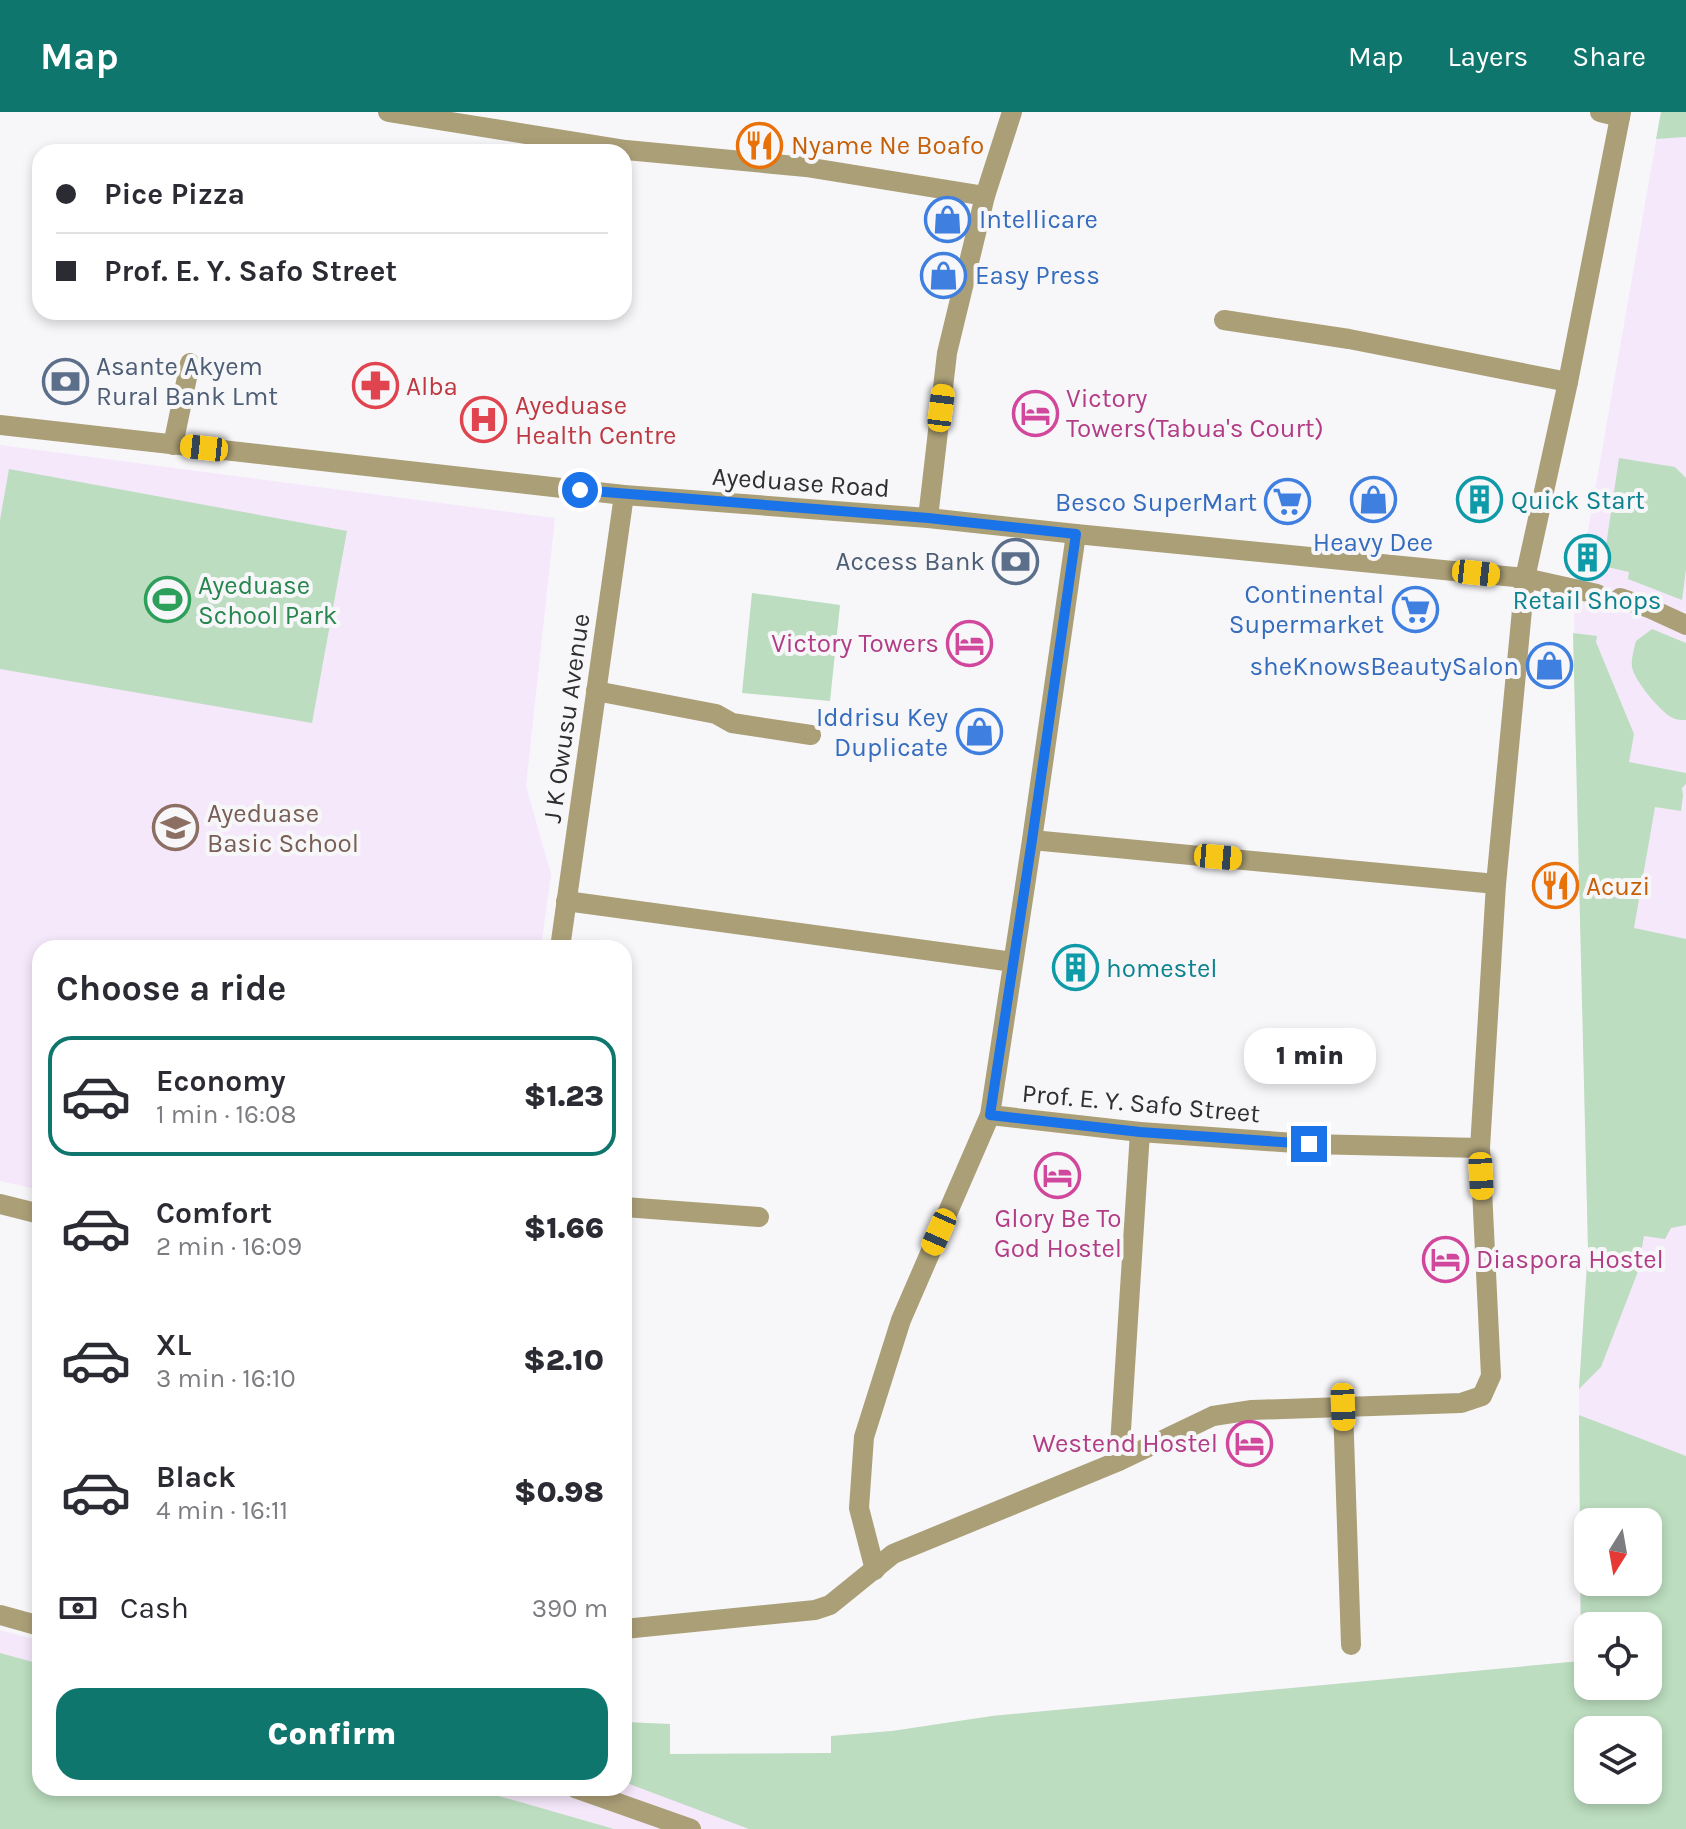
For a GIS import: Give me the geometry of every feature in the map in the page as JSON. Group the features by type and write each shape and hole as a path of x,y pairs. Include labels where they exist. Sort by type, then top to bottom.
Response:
{"street":[{"path":"388,112 589,144"},
{"path":"928,518 947,353 985,196 1012,112"},
{"path":"632,1628 815,1610 830,1605 893,1554 1119,1461 1213,1416 1252,1410 1461,1403 1482,1396 1491,1376 1480,1148 1496,884 1525,578 1621,115 1600,112"},
{"path":"632,149 806,167 985,196"},
{"path":"1224,320 1349,339 1568,382"},
{"path":"173,445 190,363"},
{"name":"Ayeduase Road","path":"0,425 624,495 928,518 1525,578 1597,594"},
{"name":"J K Owusu Avenue","path":"561,940 624,495"},
{"path":"875,1570 859,1508 864,1437 901,1320 990,1115 1076,534"},
{"path":"1620,598 1686,625"},
{"path":"596,691 716,714 732,723 811,735"},
{"path":"1032,840 1496,884"},
{"path":"566,901 1013,962"},
{"name":"Prof. E. Y. Safo Street","path":"990,1115 1140,1132 1309,1144 1480,1148"},
{"path":"1119,1461 1140,1132"},
{"path":"0,1204 32,1212"},
{"path":"632,1208 759,1217"},
{"path":"1343,1407 1351,1645"},
{"path":"0,1615 32,1624"},
{"path":"598,1796 691,1829"}],"shaded area":[{"path":"1661,112 1686,112 1686,1829 0,1829 0,1630 32,1639 32,1796 632,1796 632,1722 670,1724 670,1754 831,1753 831,1736 892,1731 992,1716 1574,1662 1574,1700 1662,1700 1662,1612 1581,1612 1581,1596 1662,1596 1662,1508 1580,1508 1579,1389 1588,1249 1574,611"},
{"path":"0,445 555,518 526,786 551,874 542,940 32,940 32,1188 0,1181"}],"green space":[{"path":"1661,112 1686,112 1686,137 1656,139"},
{"path":"1619,458 1675,467 1686,478 1686,569 1682,600 1628,579 1629,572 1603,566"},
{"name":"Ayeduase School Park","path":"9,469 347,531 312,723 0,669 0,520"},
{"path":"752,593 840,605 830,701 742,693"},
{"path":"1652,629 1686,643 1686,720 1675,719 1662,710 1634,673 1632,661 1636,641"},
{"path":"1573,633 1597,636 1596,642 1634,734 1629,762 1686,773 1681,811 1655,807 1634,928 1686,939 1686,1225 1671,1228 1665,1239 1644,1236 1637,1274 1601,1367 1579,1389 1588,1249"},
{"path":"1579,1415 1686,1456 1686,1829 749,1829 632,1785 632,1722 670,1724 670,1754 831,1753 831,1736 892,1731 992,1716 1574,1662 1574,1700 1662,1700 1662,1612 1581,1612 1580,1596 1662,1596 1662,1508 1580,1508"},
{"path":"0,1653 32,1662 32,1796 499,1796 614,1829 0,1829"}],"place":[{"name":"Nyame Ne Boafo","path":"760,145"},
{"name":"Intellicare","path":"948,219"},
{"name":"Easy Press","path":"944,275"},
{"name":"Asante Akyem Rural Bank Lmt","path":"65,381"},
{"name":"Alba","path":"375,386"},
{"name":"Victory Towers(Tabua's Court)","path":"1035,413"},
{"name":"Ayeduase Health Centre","path":"484,420"},
{"name":"Heavy Dee","path":"1373,499"},
{"name":"Quick Start","path":"1480,500"},
{"name":"Besco SuperMart","path":"1288,502"},
{"name":"Retail Shops","path":"1587,557"},
{"name":"Access Bank","path":"1016,561"},
{"name":"Ayeduase School Park","path":"167,600"},
{"name":"Continental Supermarket","path":"1415,609"},
{"name":"Victory Towers","path":"970,643"},
{"name":"sheKnowsBeautySalon","path":"1550,666"},
{"name":"Iddrisu Key Duplicate","path":"979,732"},
{"name":"Ayeduase Basic School","path":"176,828"},
{"name":"Acuzi","path":"1555,886"},
{"name":"homestel","path":"1075,968"},
{"name":"Glory Be To God Hostel","path":"1058,1175"},
{"name":"Diaspora Hostel","path":"1445,1259"},
{"name":"Westend Hostel","path":"1249,1443"}],"route":[{"path":"580,490 928,518 1076,534 990,1115 1140,1132 1309,1144"}]}
